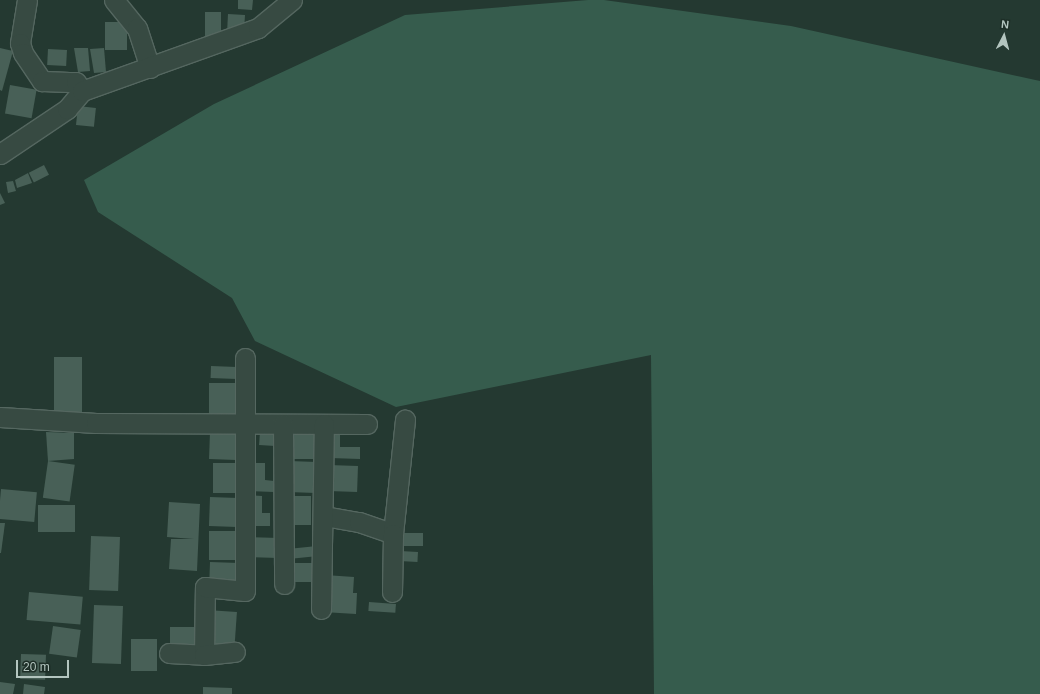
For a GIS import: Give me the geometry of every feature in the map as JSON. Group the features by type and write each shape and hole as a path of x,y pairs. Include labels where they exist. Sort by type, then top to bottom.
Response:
{"street":[{"path":"27,0 20,43 23,53 42,81 76,82 82,92"},
{"path":"114,0 137,28 150,68"},
{"path":"0,154 67,109 82,92 258,28 292,0"},
{"path":"204,655 205,587 245,591 245,358"},
{"path":"0,417 96,423 245,425 367,424"},
{"path":"392,592 393,534 405,420"},
{"path":"283,424 284,584"},
{"path":"321,609 324,516 324,424"},
{"path":"324,516 359,522 393,534"},
{"path":"169,653 204,655 235,652"}],"shaded area":[{"path":"588,0 604,0 791,26 1040,81 1040,694 654,694 651,355 396,407 255,341 232,298 98,212 84,180 214,104 405,15"}],"building":[{"path":"238,0 253,0 252,10 238,9"},
{"path":"205,12 221,12 221,39 205,39"},
{"path":"228,14 245,15 244,31 227,30"},
{"path":"105,22 127,22 127,50 105,50"},
{"path":"0,48 13,51 2,91 0,90"},
{"path":"74,48 88,48 90,71 78,72"},
{"path":"104,48 106,72 94,73 90,49"},
{"path":"48,49 67,50 66,66 47,65"},
{"path":"10,85 37,90 32,118 5,114"},
{"path":"78,106 96,108 94,127 76,125"},
{"path":"44,165 49,175 34,183 29,173"},
{"path":"28,173 32,183 17,188 15,180"},
{"path":"13,181 16,191 8,193 6,182"},
{"path":"0,193 5,203 0,205"},
{"path":"54,357 82,357 82,412 54,412"},
{"path":"211,366 237,367 237,379 211,378"},
{"path":"209,383 239,383 239,419 209,419"},
{"path":"330,430 340,430 340,447 360,447 360,459 330,458"},
{"path":"286,431 318,431 318,459 286,459"},
{"path":"46,432 74,433 74,459 48,461"},
{"path":"210,432 237,433 236,460 209,459"},
{"path":"260,432 276,433 275,446 259,445"},
{"path":"48,461 75,465 70,501 43,498"},
{"path":"289,461 317,462 316,493 288,492"},
{"path":"213,463 240,463 240,493 213,493"},
{"path":"251,463 265,463 265,480 274,481 274,492 250,491"},
{"path":"329,465 358,466 357,492 328,491"},
{"path":"1,489 37,492 34,522 0,519"},
{"path":"248,495 262,496 262,513 270,513 270,526 248,526"},
{"path":"289,496 311,496 311,525 289,525"},
{"path":"210,497 238,498 237,527 209,526"},
{"path":"169,502 200,504 197,571 169,569 171,539 194,539 167,537"},
{"path":"38,505 75,505 75,532 38,532"},
{"path":"0,523 5,523 1,553 0,553"},
{"path":"209,531 238,531 238,560 209,560"},
{"path":"401,533 423,533 423,546 401,546"},
{"path":"91,536 120,537 118,591 89,590"},
{"path":"249,537 279,538 278,558 248,557"},
{"path":"317,546 318,556 291,559 290,549"},
{"path":"400,551 418,552 417,562 399,561"},
{"path":"210,562 239,563 238,582 209,581"},
{"path":"288,563 317,563 317,582 288,582"},
{"path":"325,575 354,577 353,593 357,593 356,614 323,612"},
{"path":"29,592 83,597 80,625 27,620"},
{"path":"369,602 396,604 395,613 368,611"},
{"path":"94,605 123,606 121,664 92,663"},
{"path":"207,610 237,612 234,649 204,647"},
{"path":"53,626 81,630 77,658 49,654"},
{"path":"170,627 197,627 199,649 170,645"},
{"path":"131,639 157,639 157,671 131,671"},
{"path":"21,654 46,655 45,680 20,679"},
{"path":"0,682 15,684 13,694 0,694"},
{"path":"24,684 45,687 44,694 23,694"},
{"path":"203,687 232,688 232,694 203,694"}]}
